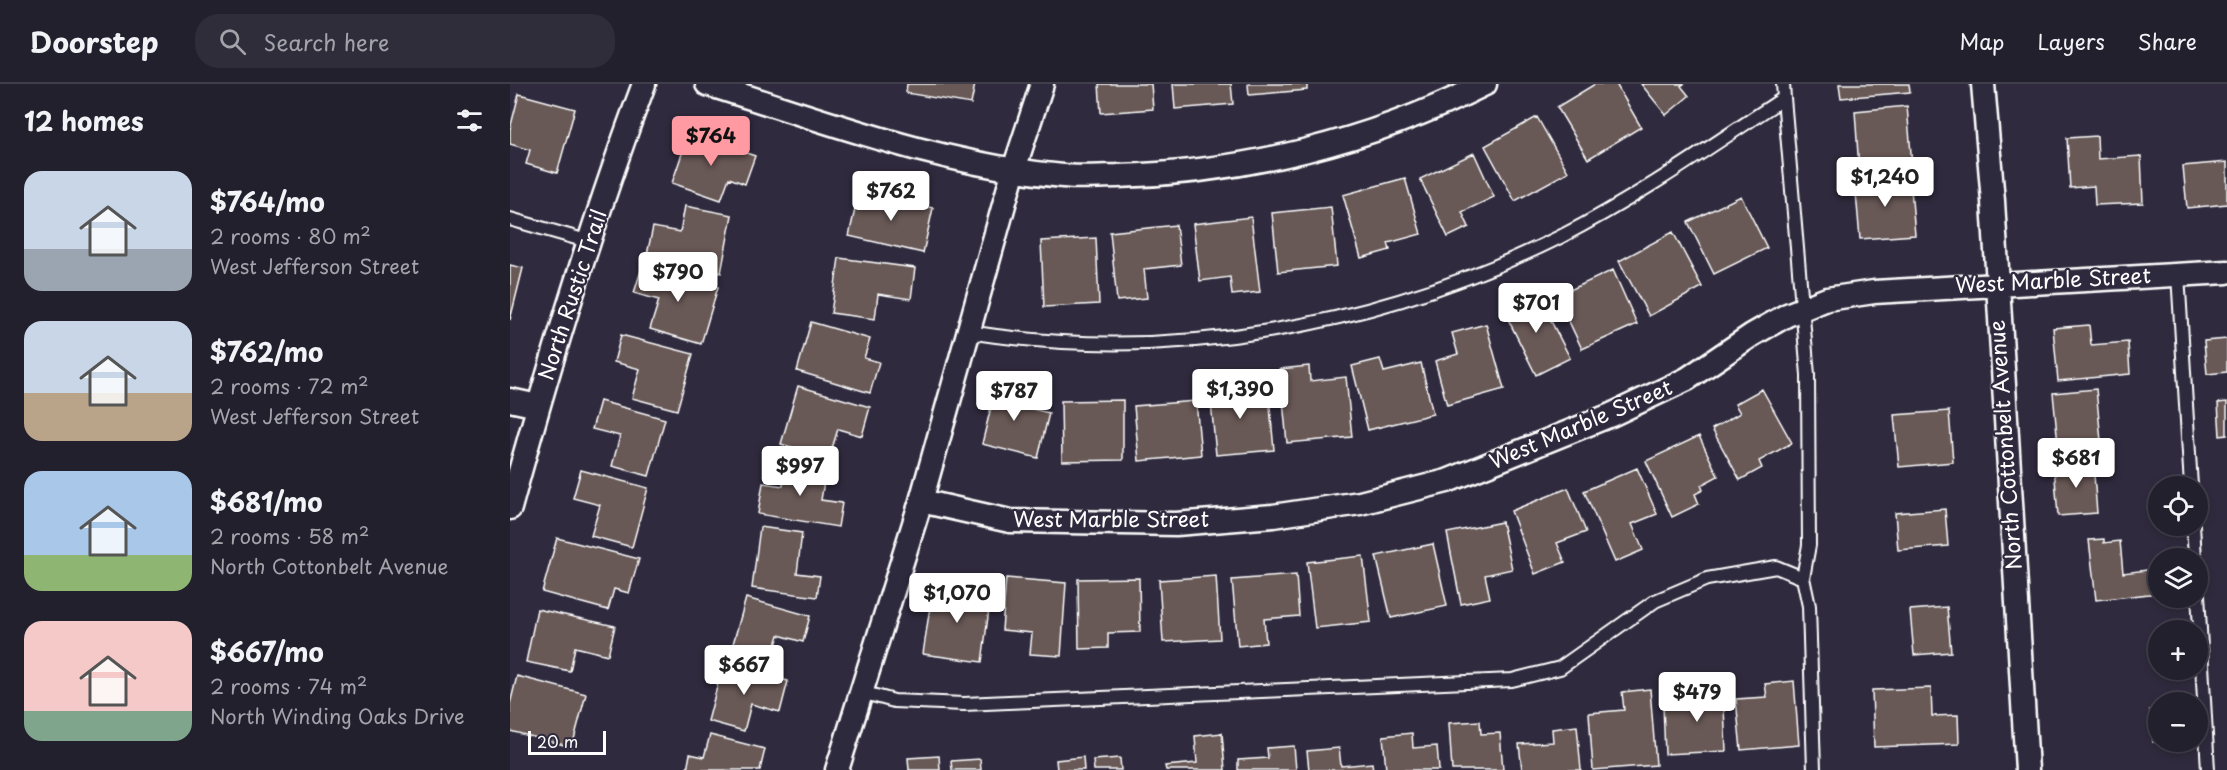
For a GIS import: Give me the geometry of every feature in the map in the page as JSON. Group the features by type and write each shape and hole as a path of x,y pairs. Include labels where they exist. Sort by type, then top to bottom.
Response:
{"street":[{"name":"North Rustic Trail","path":"510,508 538,406 621,144 644,84"},
{"path":"707,84 950,158 1065,177 1166,175 1251,162 1341,142 1449,102 1485,84"},
{"path":"837,770 921,501 1014,169 1042,84"},
{"name":"North Cottonbelt Avenue","path":"1983,84 1993,201 1996,285 2027,770"},
{"name":"West Marble Street","path":"921,501 1010,521 1176,524 1273,516 1360,503 1447,481 1611,416 1687,379 1752,334 1787,315 1827,299 1874,292 2227,272"},
{"path":"510,400 538,406"}],"lane":[{"path":"1784,84 1808,386 1809,544 1803,578 1809,606 1814,770"},
{"path":"968,332 1062,343 1152,344 1233,338 1351,315 1412,298 1478,274 1561,236 1631,197 1784,98"},
{"path":"510,219 590,242"},
{"path":"2178,274 2190,476"},
{"path":"861,692 894,701 964,704 1512,680 1560,668 1655,601 1707,579 1776,567 1803,578"},
{"path":"2199,608 2208,770"}],"building":[{"path":"907,84 975,84 971,104 906,93"},
{"path":"1099,84 1151,84 1153,109 1101,113"},
{"path":"1173,84 1231,84 1233,104 1175,109"},
{"path":"1248,84 1307,84 1307,90 1249,95"},
{"path":"1595,84 1616,84 1641,127 1588,159 1557,107"},
{"path":"1641,84 1684,84 1681,86 1689,96 1666,115"},
{"path":"1839,84 1909,84 1910,92 1841,98"},
{"path":"519,94 575,109 557,173 526,164 530,150 510,144 510,129"},
{"path":"1907,106 1912,165 1859,169 1855,111"},
{"path":"1537,117 1568,172 1515,201 1485,146"},
{"path":"689,133 755,156 745,184 729,178 721,200 672,183"},
{"path":"2097,136 2098,159 2141,156 2143,203 2095,205 2094,186 2070,188 2067,138"},
{"path":"1474,153 1494,197 1462,212 1469,227 1448,237 1420,179"},
{"path":"2227,162 2227,204 2187,208 2183,166"},
{"path":"1910,177 1915,235 1860,239 1855,181"},
{"path":"1405,178 1421,234 1388,243 1390,250 1361,258 1343,195"},
{"path":"859,191 933,208 923,253 849,236"},
{"path":"1741,196 1767,248 1714,274 1688,222"},
{"path":"685,206 732,215 721,273 646,259 653,227 680,232"},
{"path":"1331,207 1337,266 1278,272 1272,213"},
{"path":"1251,217 1260,292 1232,295 1230,277 1200,281 1193,224"},
{"path":"1176,225 1181,265 1144,269 1147,298 1117,301 1110,232"},
{"path":"1673,232 1702,287 1649,316 1619,261"},
{"path":"1096,238 1099,304 1044,307 1041,241"},
{"path":"839,258 915,268 911,299 878,294 875,319 831,313"},
{"path":"643,264 718,287 701,344 650,329 659,300 634,293"},
{"path":"510,265 523,268 510,320"},
{"path":"1613,270 1637,324 1582,349 1557,296"},
{"path":"1536,292 1570,358 1536,375 1503,309"},
{"path":"811,322 870,339 864,358 879,362 870,393 797,371"},
{"path":"1486,324 1504,389 1447,405 1435,361 1458,354 1452,333"},
{"path":"2089,325 2091,345 2128,342 2130,374 2058,381 2053,328"},
{"path":"621,335 693,354 677,410 632,398 640,369 614,362"},
{"path":"2227,339 2227,372 2207,374 2204,341"},
{"path":"1380,359 1384,372 1421,363 1433,414 1368,430 1352,366"},
{"path":"1309,366 1310,381 1346,377 1352,437 1287,443 1280,369"},
{"path":"998,378 1025,384 1020,406 1049,413 1038,458 982,444"},
{"path":"1236,378 1238,399 1269,396 1274,450 1216,455 1209,381"},
{"path":"798,386 870,407 862,436 838,429 829,458 781,444"},
{"path":"1762,389 1792,443 1759,461 1762,468 1740,480 1712,429 1740,413 1735,404"},
{"path":"2096,389 2102,451 2059,455 2053,393"},
{"path":"1123,400 1123,460 1062,461 1061,401"},
{"path":"600,401 665,419 649,476 612,466 620,436 592,429"},
{"path":"1196,401 1201,455 1139,461 1134,406"},
{"path":"2227,402 2227,435 2220,436 2218,403"},
{"path":"1949,411 1953,462 1899,467 1894,415"},
{"path":"1699,436 1718,476 1701,485 1703,490 1695,494 1699,504 1672,517 1646,461"},
{"path":"787,462 826,469 821,500 842,503 838,527 758,514 763,483 783,486"},
{"path":"2093,462 2097,513 2058,516 2054,466"},
{"path":"1637,468 1657,514 1632,524 1643,550 1615,562 1584,491"},
{"path":"581,470 648,488 632,547 591,536 600,505 573,498"},
{"path":"1568,488 1586,532 1557,543 1565,562 1535,574 1511,511"},
{"path":"1945,509 1948,546 1898,550 1895,513"},
{"path":"1502,522 1512,569 1485,575 1490,598 1461,604 1447,533"},
{"path":"760,527 802,533 797,573 820,576 817,597 752,588"},
{"path":"557,538 639,559 629,593 614,589 608,610 542,592"},
{"path":"2104,539 2104,543 2120,541 2123,573 2148,570 2148,594 2096,600 2089,540"},
{"path":"1433,544 1447,606 1391,618 1376,556"},
{"path":"1363,556 1371,622 1315,628 1307,562"},
{"path":"1296,575 1299,616 1264,619 1266,643 1238,646 1232,580"},
{"path":"1216,576 1220,639 1163,642 1159,580"},
{"path":"1006,578 1066,583 1061,656 1030,654 1032,633 1002,630"},
{"path":"1139,578 1140,632 1108,633 1108,648 1079,649 1078,579"},
{"path":"933,586 991,594 982,662 923,654"},
{"path":"746,598 810,616 803,642 779,635 771,662 731,651"},
{"path":"1947,607 1951,652 1914,655 1910,610"},
{"path":"537,609 615,626 608,655 575,647 570,671 526,662"},
{"path":"723,664 788,681 780,712 751,704 744,731 708,721"},
{"path":"517,676 586,694 572,747 510,731 510,704"},
{"path":"1794,681 1799,745 1741,750 1736,699 1767,697 1765,684"},
{"path":"1723,685 1726,751 1665,754 1663,705 1695,704 1694,687"},
{"path":"1931,688 1932,716 1958,715 1959,744 1874,747 1872,690"},
{"path":"1650,689 1656,765 1593,770 1589,713 1624,710 1622,692"},
{"path":"1480,721 1481,734 1500,733 1503,770 1452,770 1449,723"},
{"path":"1577,726 1581,770 1522,770 1519,744 1553,742 1552,729"},
{"path":"1222,733 1225,770 1166,770 1165,766 1197,763 1195,736"},
{"path":"1412,733 1413,748 1437,746 1439,770 1386,770 1383,736"},
{"path":"710,735 765,749 760,770 687,770 690,754 704,757"},
{"path":"1294,746 1296,770 1238,770 1238,760 1268,758 1267,748"},
{"path":"1339,748 1341,766 1372,763 1373,770 1309,770 1307,751"},
{"path":"939,756 940,770 909,770 908,758"},
{"path":"1083,757 1084,770 1057,770 1056,760"},
{"path":"1120,758 1121,770 1094,770 1093,760"},
{"path":"980,759 981,770 952,770 951,761"}]}
